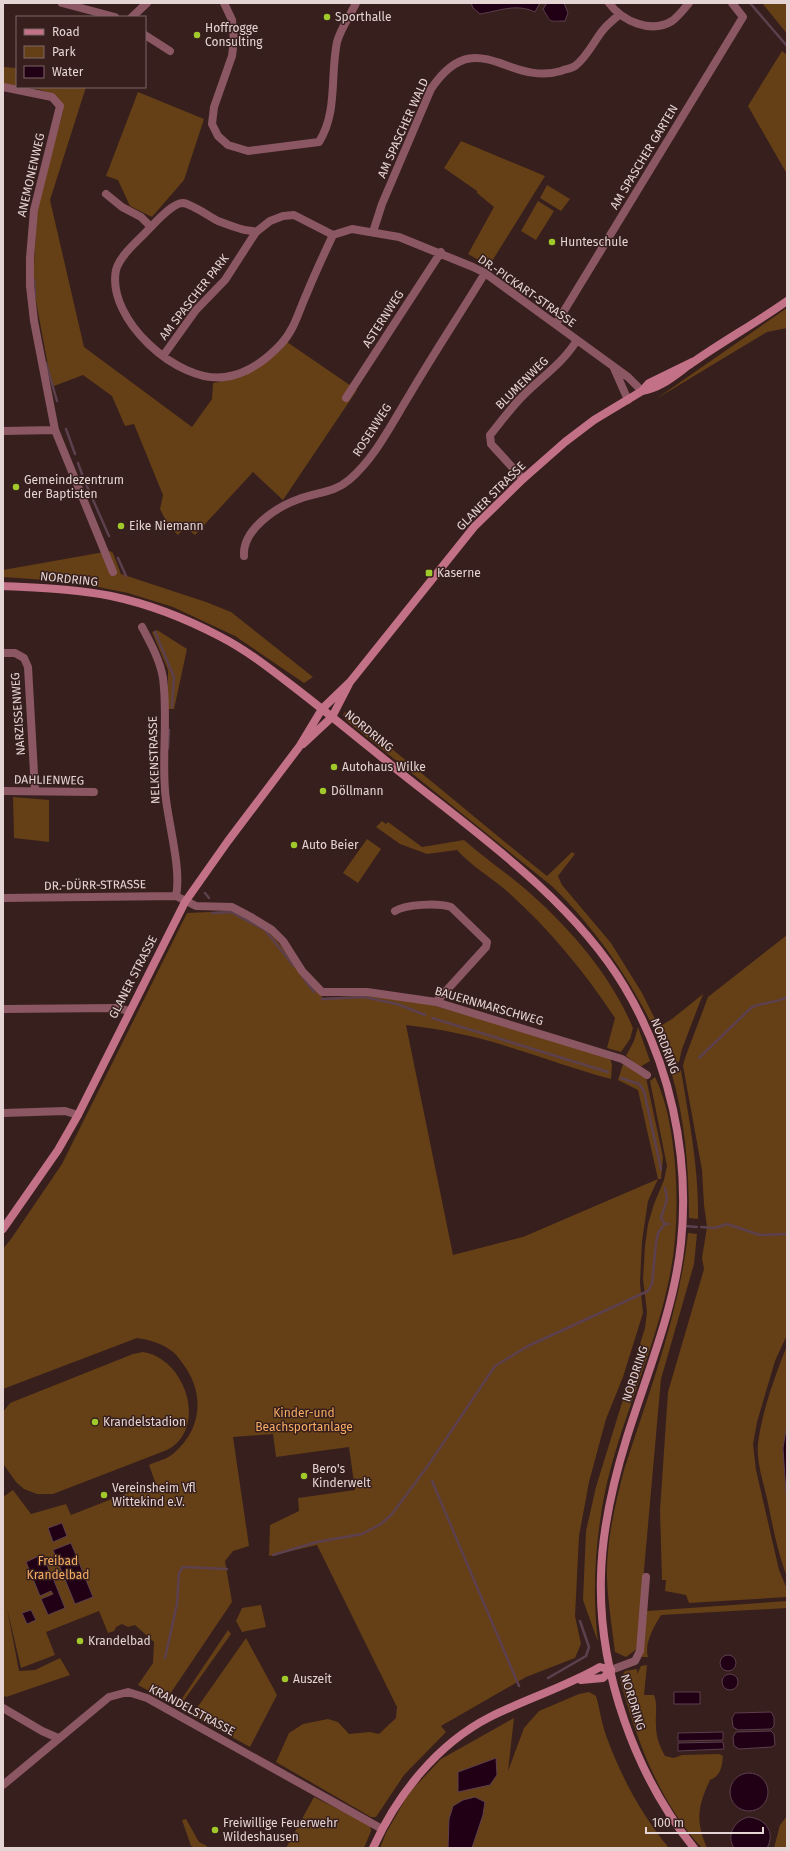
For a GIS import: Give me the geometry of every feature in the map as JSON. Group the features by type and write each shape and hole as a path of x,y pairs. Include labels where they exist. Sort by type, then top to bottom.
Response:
{"main road":[{"name":"GLANER STRASSE","path":"3,1229 50,1162 78,1115 185,902 228,841 299,747 322,709 350,682 474,527 571,437 594,420 642,391 649,383 692,362 787,301"},
{"name":"NORDRING","path":"3,586 62,589 111,596 151,607 188,621 223,637 253,656 332,716 522,872 569,914 592,941 623,984 635,1005 657,1055 667,1085 677,1129 683,1208 681,1245 663,1328 619,1465 606,1522 600,1577 601,1604 611,1670 623,1716 649,1780 673,1819 694,1848"},
{"name":"GLANER STRASSE","path":"299,747 322,728 332,716 350,682"},
{"path":"373,1848 382,1829 412,1782 427,1765 457,1739 490,1717 578,1680 603,1678 611,1670"}],"street":[{"path":"62,3 111,16"},
{"path":"133,16 147,3"},
{"path":"224,3 232,20 234,40 232,56 214,107 212,124 218,136 228,145 248,151 319,142 323,137 331,109 338,41 356,3"},
{"path":"609,3 618,15 636,23 649,26 663,25 673,20 689,3"},
{"name":"AM SPASCHER GARTEN","path":"556,324 743,17 732,3"},
{"name":"AM SPASCHER WALD","path":"373,232 382,204 431,88 439,77 454,63 466,58 482,58 526,71 540,73 575,66 603,30 618,15"},
{"path":"146,36 170,51"},
{"name":"ANEMONENWEG","path":"3,88 52,97 60,106 34,210 30,258 34,321 55,430 112,572"},
{"path":"106,194 122,207 141,217 151,227"},
{"name":"AM SPASCHER PARK","path":"164,356 196,310 225,280 256,232 270,220 283,216 294,215 333,235 306,293 296,322 281,343 252,369 225,377 207,377 186,371 164,356 148,343 126,316 120,302 116,288 116,270 122,258 151,227 177,204 186,203 219,221 256,232"},
{"path":"333,235 352,229 373,232"},
{"name":"DR.-PICKART-STRASSE","path":"373,232 400,237 441,252 485,273 637,384 642,391"},
{"name":"ASTERNWEG","path":"346,398 441,252"},
{"name":"ROSENWEG","path":"244,556 243,547 253,530 278,508 299,498 337,488 355,475 377,447 485,273"},
{"name":"BLUMENWEG","path":"523,480 491,444 490,435 518,401 570,351 577,340"},
{"path":"613,366 628,400"},
{"path":"3,431 55,430"},
{"name":"NELKENSTRASSE","path":"142,627 157,658 163,677 164,790 178,889 176,896"},
{"name":"NARZISSENWEG","path":"3,653 15,653 24,658 28,668 34,791"},
{"name":"DAHLIENWEG","path":"3,792 94,792"},
{"path":"176,896 185,902"},
{"name":"DR.-DÜRR-STRASSE","path":"3,898 176,896"},
{"name":"BAUERNMARSCHWEG","path":"185,902 196,906 232,907 252,916 272,930 283,941 302,970 322,992 367,992 436,1002 622,1059 647,1075"},
{"path":"395,911 402,907 448,906 487,942 486,947 436,1002"},
{"path":"3,1009 117,1008 129,1011"},
{"path":"3,1113 65,1111 78,1115"},
{"path":"611,1670 635,1661 640,1651 646,1577"},
{"name":"KRANDELSTRASSE","path":"3,1785 109,1697 128,1692 147,1698 382,1829"},
{"path":"3,1708 42,1731 58,1738"}],"green space":[{"path":"762,3 787,3 787,34 784,30"},
{"path":"782,51 787,55 787,174 748,106"},
{"path":"3,67 16,68 16,87 3,86"},
{"path":"30,88 86,88 50,200 84,347 192,427 212,399 213,383 234,378 254,370 271,358 287,342 357,390 283,500 253,472 195,535 185,527 178,535 168,525 160,509 163,495 134,424 125,426 112,396 83,375 54,386 51,382 33,285 37,206 63,111 60,103 54,96"},
{"path":"138,92 204,119 184,180 152,217 130,206 118,180 106,176"},
{"path":"461,141 545,176 489,266 468,254 494,207 477,193 477,191 444,168"},
{"path":"547,185 570,199 561,211 540,198"},
{"path":"538,201 554,211 536,240 521,231"},
{"path":"787,308 787,328 767,332 656,399"},
{"path":"110,551 113,553 121,574 206,602 231,612 313,677 304,683 235,636 173,607 128,593 74,582 3,577 3,570"},
{"path":"157,630 187,649 174,709 168,709 168,670 152,632"},
{"path":"345,712 547,876 572,852 575,854 558,876 562,885 611,943 642,993 659,1027 672,1019 703,994 682,1049 679,1062 671,1066 648,1017 621,970 589,927 553,887 347,721 343,715"},
{"path":"13,797 49,800 49,842 14,838"},
{"path":"382,821 386,824 388,822 422,847 464,840 540,902 572,934 600,970 624,1008 633,1028 630,1039 621,1052 607,1048 615,1018 579,967 523,906 457,850 427,854 400,844 376,827"},
{"path":"367,839 381,849 358,883 343,873"},
{"path":"231,911 269,931 323,998 368,995 432,1005 610,1057 612,1065 611,1079 484,1039 406,1025 453,1255 523,1237 658,1179 648,1201 642,1241 640,1283 643,1313 623,1377 606,1419 589,1482 579,1536 575,1616 581,1644 575,1658 526,1677 441,1726 446,1732 404,1775 376,1817 371,1817 276,1762 289,1733 303,1724 328,1719 338,1722 349,1734 370,1732 379,1734 396,1718 397,1707 317,1545 269,1556 270,1525 299,1511 298,1498 355,1490 349,1447 276,1457 273,1434 233,1437 249,1546 233,1551 225,1561 232,1602 166,1700 138,1685 153,1663 154,1642 135,1625 128,1627 122,1624 116,1627 114,1631 108,1633 99,1611 46,1632 55,1655 21,1668 7,1608 19,1671 35,1670 60,1658 70,1675 6,1697 3,1695 3,1497 13,1490 31,1514 66,1504 71,1515 155,1482 149,1465 172,1455 183,1443 195,1422 197,1399 195,1387 190,1375 177,1356 160,1344 137,1338 3,1389 3,1249 62,1164 187,913"},
{"path":"787,935 787,1335 775,1361 757,1422 753,1444 756,1470 779,1570 787,1589 787,1597 689,1603 686,1595 665,1591 666,1580 662,1580 660,1510 668,1392 704,1269 702,1258 707,1227 702,1170 683,1066 708,997"},
{"path":"638,1027 650,1061 640,1067 626,1056 634,1041"},
{"path":"623,1064 646,1078 663,1157 661,1179 658,1179 638,1090 618,1080"},
{"path":"681,1070 695,1163 698,1219 689,1218 688,1181 683,1125 671,1071"},
{"path":"655,1077 669,1119 675,1164 675,1240 671,1269 662,1310 619,1440 605,1492 597,1548 595,1586 598,1642 583,1600 586,1531 596,1487 645,1328 647,1312 643,1279 645,1246 648,1224 664,1180 667,1166 650,1081"},
{"path":"688,1233 697,1234 694,1264 661,1379 637,1649 626,1657 615,1652 607,1579 610,1537 614,1510 624,1470 662,1353 678,1294"},
{"path":"787,1346 787,1424 783,1448 787,1508 787,1577 776,1541 761,1473 758,1458 758,1443 766,1406"},
{"name":"Krandelstadion","path":"143,1352 158,1357 170,1367 180,1380 186,1395 189,1411 187,1426 180,1440 167,1450 53,1494 37,1494 24,1489 16,1482 4,1465 3,1412 10,1403 133,1354"},
{"path":"787,1601 787,1608 661,1615 647,1646 648,1657 642,1657 647,1611"},
{"path":"261,1605 266,1627 242,1632 236,1621 242,1608"},
{"path":"228,1630 231,1634 180,1706 177,1706"},
{"path":"246,1638 277,1695 250,1747 192,1715"},
{"path":"647,1665 644,1695 654,1695 657,1734 665,1756 674,1758 682,1755 719,1754 723,1756 719,1773 710,1780 701,1806 701,1829 707,1848 702,1848 687,1830 673,1811 661,1790 642,1747 626,1702 620,1679 625,1671 637,1669 637,1674 641,1666"},
{"path":"589,1692 596,1696 605,1733 626,1782 650,1823 669,1848 380,1848 386,1833 409,1793 441,1759 514,1718 508,1771 524,1728 539,1711 579,1694"},
{"path":"314,1797 370,1825 371,1831 364,1848 286,1848"},
{"path":"787,1816 787,1848 774,1848 780,1825"},
{"path":"186,1819 199,1842 207,1846 206,1848 195,1848 191,1846 182,1820"}],"water":[{"path":"471,3 540,3 535,12 528,9 514,8 480,14 473,8"},
{"path":"547,3 564,3 568,13 565,21 551,21 549,19 543,9"},
{"path":"787,1424 787,1508 783,1448"},
{"path":"62,1523 67,1536 53,1542 48,1528"},
{"path":"71,1543 93,1597 75,1604 53,1550"},
{"path":"43,1554 49,1570 39,1575 39,1577 51,1573 65,1608 48,1615 41,1599 53,1594 51,1591 40,1596 26,1562"},
{"path":"31,1610 36,1620 27,1624 22,1613"},
{"path":"725,1655 731,1655 736,1660 734,1669 731,1671 725,1671 720,1666 720,1660"},
{"path":"727,1674 733,1674 738,1679 736,1688 733,1690 727,1690 722,1685 722,1679"},
{"path":"674,1692 700,1692 700,1704 674,1704"},
{"path":"771,1712 774,1717 774,1726 771,1729 738,1730 733,1727 732,1718 735,1713"},
{"path":"771,1731 774,1734 775,1745 772,1747 739,1749 734,1746 733,1737 736,1732"},
{"path":"723,1732 723,1740 678,1741 678,1733"},
{"path":"723,1742 724,1749 678,1751 678,1743"},
{"path":"496,1758 497,1775 490,1785 458,1792 458,1772"},
{"path":"745,1773 753,1773 763,1778 767,1785 767,1799 763,1806 753,1811 745,1811 735,1806 733,1803 730,1796 730,1788 735,1778 738,1776"},
{"path":"475,1797 485,1802 483,1815 472,1848 448,1848 449,1819 453,1806 463,1800"},
{"path":"748,1817 759,1820 767,1827 770,1837 767,1848 734,1848 731,1838 733,1829 735,1825"}],"waterway":[{"path":"750,3 787,46"},
{"path":"34,280 35,297"},
{"path":"46,363 57,401"},
{"path":"66,429 75,454"},
{"path":"78,463 82,474"},
{"path":"86,484 109,536"},
{"path":"118,558 126,576"},
{"path":"155,632 174,677 172,707"},
{"path":"168,748 169,730"},
{"path":"205,893 209,898"},
{"path":"212,913 231,912 265,930 294,966"},
{"path":"302,976 314,992"},
{"path":"322,999 364,997 397,1004 425,1015"},
{"path":"699,1058 752,1007 787,997"},
{"path":"432,1018 608,1072"},
{"path":"621,1078 639,1084 644,1091 661,1169"},
{"path":"665,1188 667,1199 661,1218 665,1224"},
{"path":"273,1555 317,1542 362,1534 381,1524 392,1514 427,1467 495,1366 528,1346 648,1291 652,1284 658,1233 665,1224 669,1224"},
{"path":"701,1227 715,1228 727,1224 760,1235 787,1234"},
{"path":"685,1226 697,1227"},
{"path":"432,1481 519,1686"},
{"path":"165,1658 177,1604 179,1573 183,1567 227,1569"},
{"path":"548,1678 586,1656 589,1647 580,1621"}],"place":[{"name":"Sporthalle","path":"327,17"},
{"name":"Hoffrogge Consulting","path":"197,35"},
{"name":"Hunteschule","path":"552,242"},
{"name":"Gemeindezentrum der Baptisten","path":"16,487"},
{"name":"Eike Niemann","path":"121,526"},
{"name":"Kaserne","path":"429,573"},
{"name":"Autohaus Wilke","path":"334,767"},
{"name":"Döllmann","path":"323,791"},
{"name":"Auto Beier","path":"294,845"},
{"name":"Krandelstadion","path":"95,1422"},
{"name":"Bero's Kinderwelt","path":"304,1476"},
{"name":"Vereinsheim Vfl Wittekind e.V.","path":"104,1495"},
{"name":"Krandelbad","path":"80,1641"},
{"name":"Auszeit","path":"285,1679"},
{"name":"Freiwillige Feuerwehr Wildeshausen","path":"215,1830"}],"park label":[{"name":"Kinder-und Beachsportanlage","path":"304,1420"},
{"name":"Freibad Krandelbad","path":"58,1568"}]}
